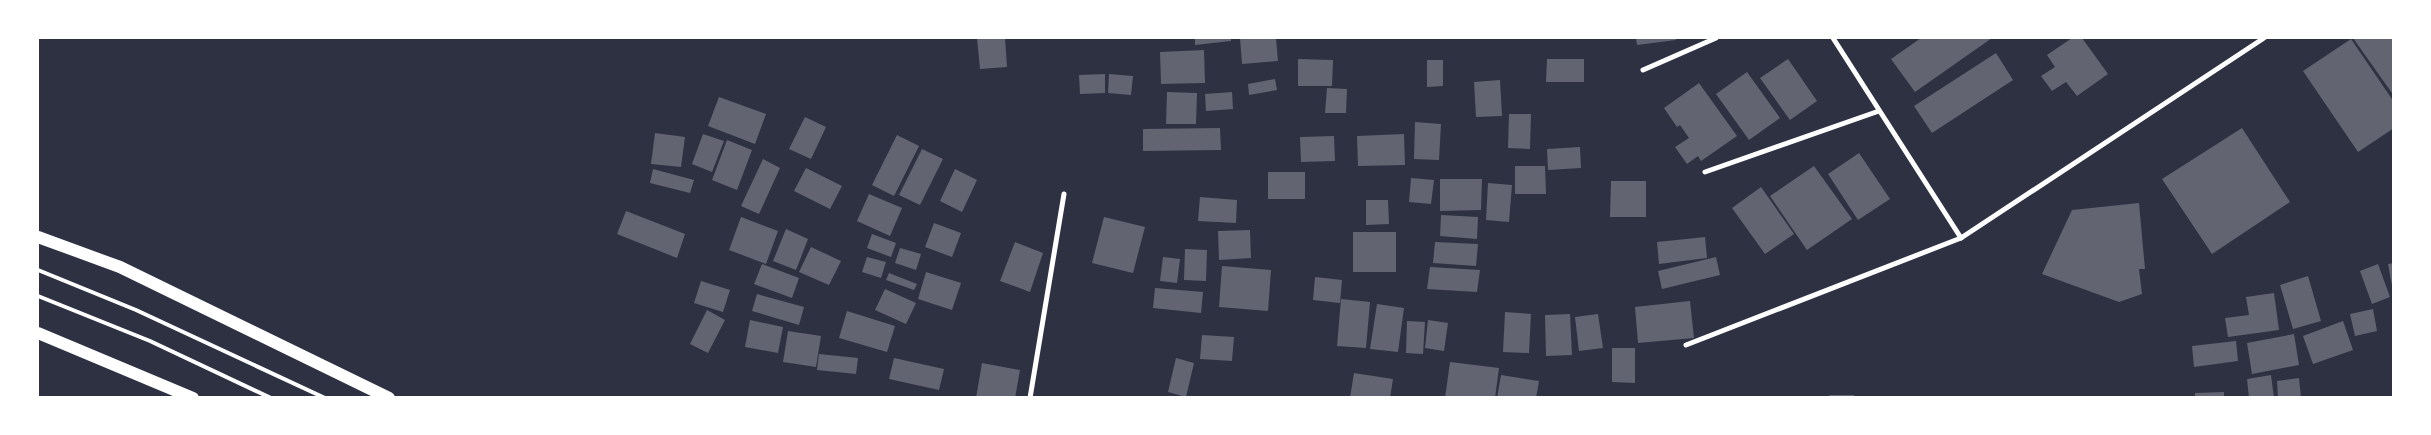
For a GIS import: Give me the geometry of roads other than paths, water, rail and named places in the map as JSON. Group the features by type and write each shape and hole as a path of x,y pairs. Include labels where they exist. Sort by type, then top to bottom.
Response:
{"main road":[{"path":"38,237 120,267 390,398"},
{"path":"38,333 193,398"}],"street":[{"path":"1643,70 1716,38"},
{"path":"1833,38 1961,238"},
{"path":"1686,345 1961,238 2264,38"},
{"path":"1705,172 1879,111"},
{"path":"1030,398 1064,194"}],"lane":[{"path":"38,270 136,310 324,398"},
{"path":"38,296 150,341 271,398"}]}
